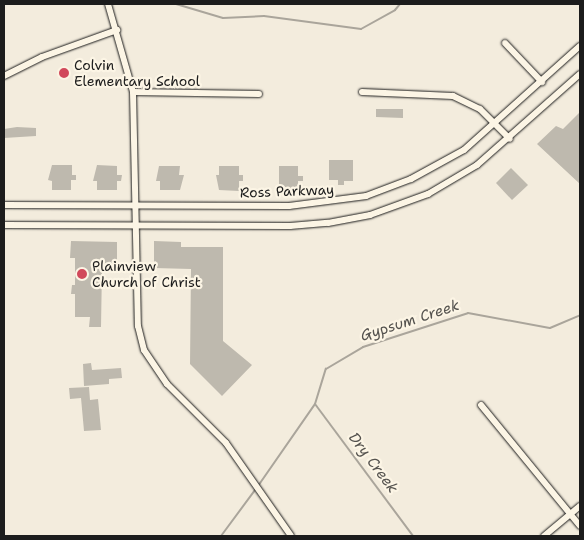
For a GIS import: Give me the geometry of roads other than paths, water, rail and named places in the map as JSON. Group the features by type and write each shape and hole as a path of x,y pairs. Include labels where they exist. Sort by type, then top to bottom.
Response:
{"street":[{"path":"108,4 117,30 133,92 138,326 144,350 167,384 226,443 291,536"},
{"path":"4,76 42,57 117,30"},
{"path":"505,43 542,82"},
{"name":"Ross Parkway","path":"4,204 289,206 366,196 431,170 464,150 496,124 580,46"},
{"path":"4,225 290,226 347,220 411,201 446,184 510,139 580,74"},
{"path":"133,92 259,94"},
{"path":"362,92 453,96 466,100 496,124 510,139"},
{"path":"481,406 580,526"},
{"path":"544,536 580,506"}],"waterway":[{"path":"176,4 223,18 264,16 361,29 395,10 400,4"},
{"name":"Gypsum Creek","path":"258,486 315,404 326,369 363,347 468,313 550,328 580,315"},
{"name":"Dry Creek","path":"315,404 413,536"},
{"name":"Gypsum Creek","path":"221,536 255,490"}],"place":[{"name":"Colvin Elementary School","path":"64,73"},
{"name":"Plainview Church of Christ","path":"82,274"}]}
